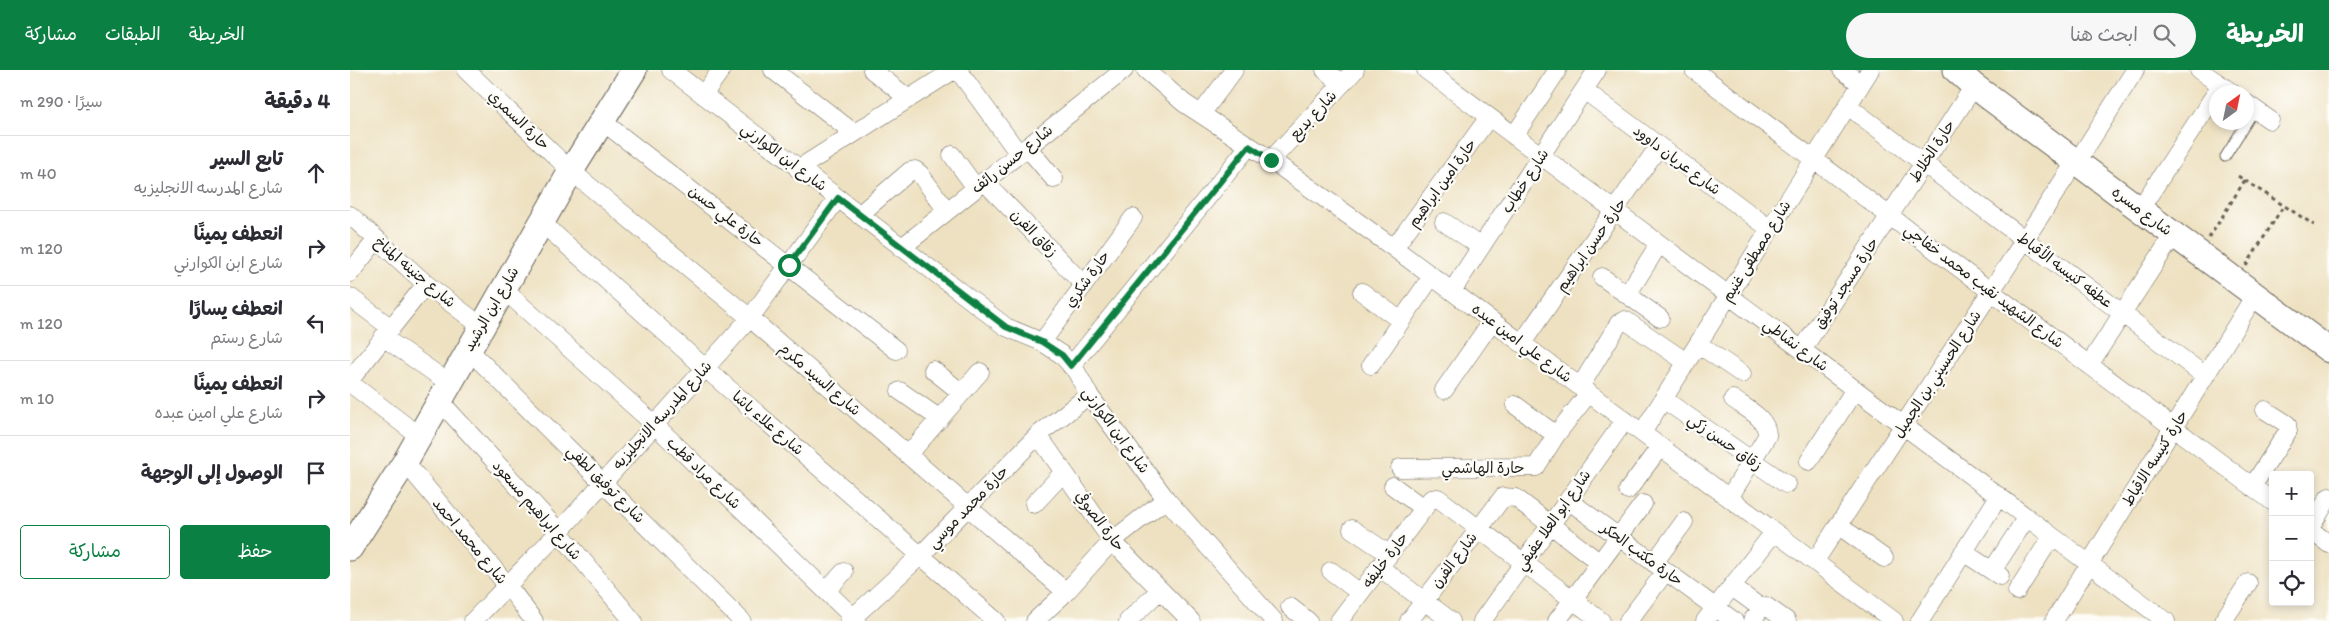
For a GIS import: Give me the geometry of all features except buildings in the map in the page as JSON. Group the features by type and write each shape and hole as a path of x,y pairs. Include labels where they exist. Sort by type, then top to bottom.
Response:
{"street":[{"name":"حارة السمري","path":"466,70 571,171"},
{"name":"شارع ابن الرشيد","path":"350,548 405,462 541,222 634,70"},
{"name":"شارع ابن الكوارني","path":"670,70 1006,327 1042,342 1062,355 1089,395 1166,499 1274,621"},
{"path":"703,95 721,70"},
{"path":"773,70 854,133"},
{"path":"872,70 909,99"},
{"path":"798,168 954,70"},
{"path":"958,70 1023,151 1054,179"},
{"name":"شارع حسن رائف","path":"901,248 1124,70"},
{"name":"شارع علي امين عبده","path":"1146,70 1184,103 1271,160 1394,248 1894,621"},
{"path":"1201,114 1234,70"},
{"path":"1325,70 1342,84"},
{"name":"شارع بديع","path":"1271,160 1355,70"},
{"name":"شارع نشاطي","path":"1426,70 2166,621"},
{"name":"شارع خطاب","path":"1452,291 1598,70"},
{"name":"شارع الشهيد نقيب محمد خفاجي","path":"1694,70 2269,499"},
{"path":"1842,70 1866,77"},
{"name":"شارع مسره","path":"1956,70 1974,86 2329,350"},
{"name":"شارع الحسيني بن الجميل","path":"1814,562 2135,70"},
{"path":"1514,136 1557,72"},
{"name":"شارع مصطفى غنيم","path":"1642,433 1866,77"},
{"path":"2140,209 2216,83"},
{"name":"حارة الخلاط","path":"1890,216 1974,86"},
{"name":"شارع عريان داوود","path":"1584,90 1770,229"},
{"name":"عطفه كنيسه الأقباط","path":"1848,106 2205,376"},
{"path":"2254,108 2270,120"},
{"name":"حارة امين ابراهيم","path":"1394,248 1490,117"},
{"name":"حارة علي حسن","path":"602,121 896,350"},
{"path":"1071,366 1249,146"},
{"name":"حارة حسن ابراهيم","path":"1522,344 1659,146"},
{"name":"زقاق الفرن","path":"952,155 1083,284"},
{"path":"860,215 910,172 915,170 947,211"},
{"name":"شارع السيد مكرم","path":"571,171 750,318 1066,592"},
{"name":"شارع المدرسه الانجليزيه","path":"473,621 559,532 750,318 838,198"},
{"name":"شارع جنينه المناخ","path":"350,215 426,284 481,326"},
{"name":"حارة مسجد توفيق","path":"1802,350 1890,216"},
{"name":"حارة شكري","path":"1042,342 1132,218"},
{"name":"شارع علاء باشا","path":"541,222 704,368 996,621"},
{"path":"1444,222 1481,247"},
{"path":"2089,365 2122,313 2176,236"},
{"path":"350,274 376,239"},
{"path":"1627,295 1659,244"},
{"path":"1371,365 1432,276"},
{"path":"1602,277 1660,318"},
{"path":"419,436 350,381 426,284"},
{"name":"شارع مراد قطب","path":"503,289 654,424 826,591 853,620"},
{"name":"حارة كنيسه الاقباط","path":"2054,621 2205,376 2247,289"},
{"path":"1362,292 1401,321"},
{"name":"شارع ابراهيم مسعود","path":"350,297 444,391 633,621"},
{"name":"حارة الهاشمي","path":"1400,468 1534,468 1539,464 1584,390 1619,324 1625,320 1686,362"},
{"path":"1444,390 1492,321"},
{"path":"1698,344 1742,374"},
{"name":"شارع توفيق لطفي","path":"468,349 742,621"},
{"path":"933,370 962,393"},
{"path":"908,455 980,372"},
{"path":"1809,461 1855,389"},
{"path":"900,391 940,419"},
{"name":"حارة محمد موسي","path":"853,620 969,508 1038,435 1089,395"},
{"name":"زقاق حسن زكي","path":"1663,399 1786,484"},
{"path":"1729,498 1767,436 1766,427 1761,420 1733,399"},
{"path":"1515,405 1556,435"},
{"path":"2252,487 2288,431 2286,424 2265,410"},
{"name":"شارع ابو العلا عفيفي","path":"1482,621 1624,420"},
{"name":"حارة الصوفي","path":"1038,435 1112,541 1191,621"},
{"path":"1628,490 1660,447"},
{"name":"شارع محمد احمد","path":"405,462 508,586 534,621"},
{"path":"1034,504 1064,472"},
{"path":"1393,486 1427,504 1438,498 1601,621"},
{"name":"شارع الفرن","path":"1409,621 1500,500 1507,496 1516,498 1550,524"},
{"path":"1920,621 1999,496"},
{"path":"2314,522 2329,497"},
{"path":"1036,621 1066,592 1112,541 1166,499"},
{"name":"حارة مكتب الحكر","path":"1568,500 1660,567 1711,614 1734,621"},
{"name":"حارة خليفه","path":"1339,621 1427,504"},
{"path":"1557,621 1642,504"},
{"path":"1963,552 1996,573 2027,517"},
{"path":"1628,621 1684,522"},
{"path":"1550,524 1600,563"},
{"path":"1838,525 1884,558"},
{"path":"1352,529 1424,600 1452,621"},
{"path":"1711,614 1774,532"},
{"path":"2314,532 2329,544"},
{"path":"2016,591 2052,536"},
{"path":"1331,571 1360,593"},
{"path":"826,591 844,572"},
{"path":"2223,621 2248,583"},
{"path":"1732,586 1756,615 1769,607 1787,621"},
{"path":"1128,621 1160,590"},
{"path":"1290,607 1308,621"}],"lane":[{"path":"2225,158 2239,130"},
{"path":"2176,236 2176,244 2180,251 2236,291 2244,293 2247,289"}],"path":[{"path":"2238,176 2314,225"},
{"path":"2200,254 2245,180"},
{"path":"2247,289 2284,206"}],"route":[{"path":"789,265 838,198 1006,327 1042,342 1062,355 1071,366 1249,146 1271,160"}]}
